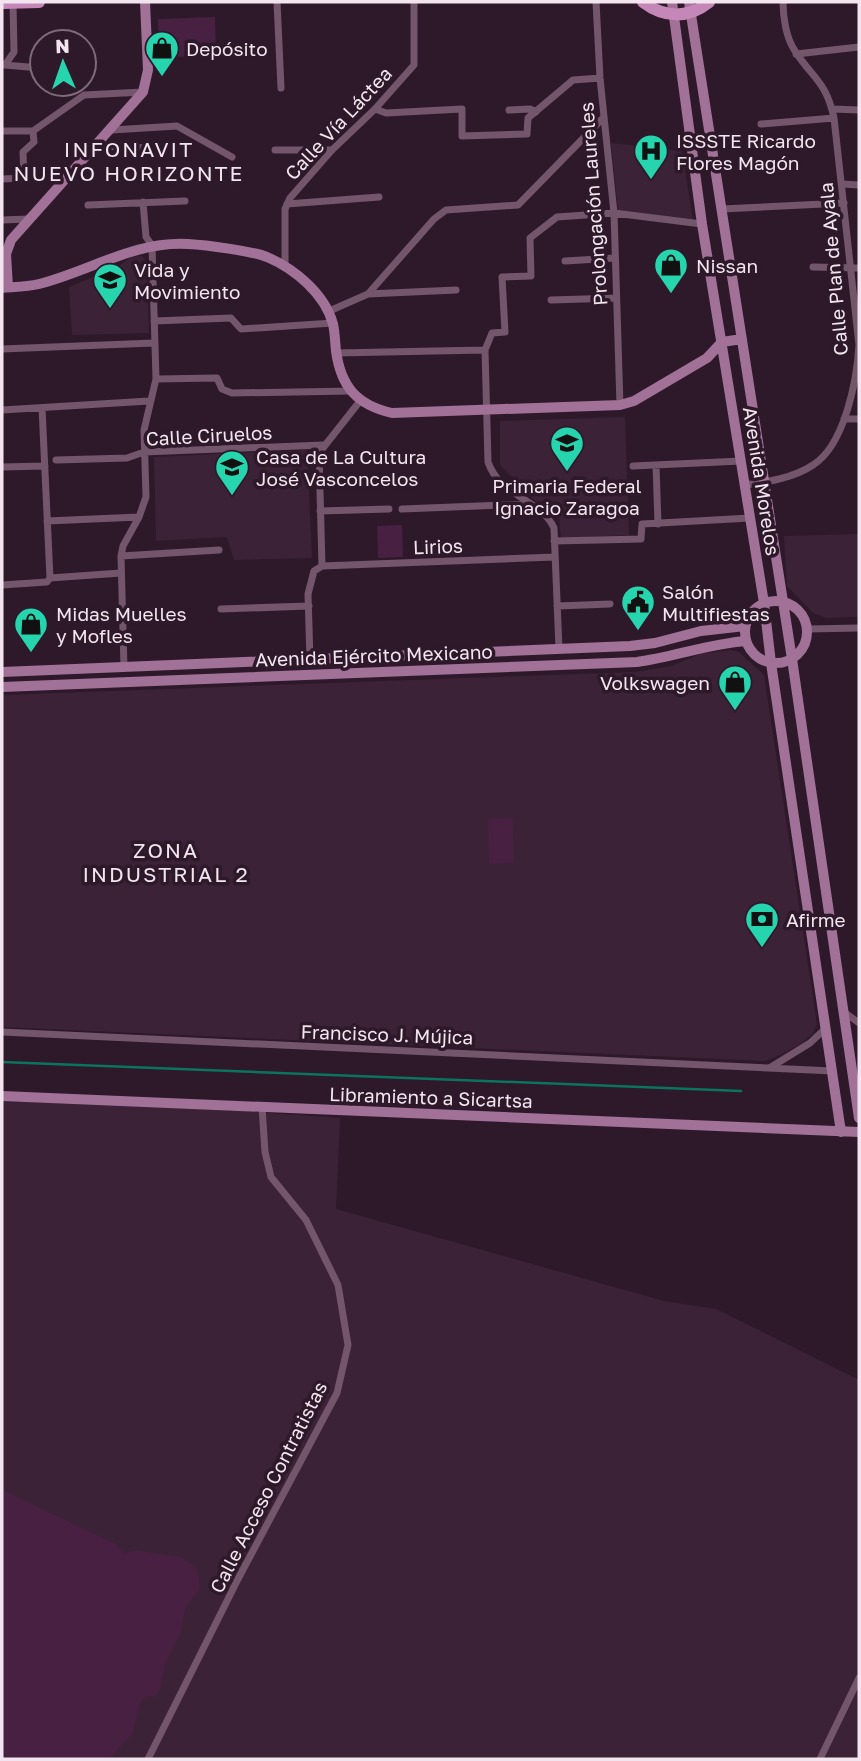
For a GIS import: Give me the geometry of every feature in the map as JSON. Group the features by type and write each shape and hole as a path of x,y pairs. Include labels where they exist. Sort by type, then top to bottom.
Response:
{"main road":[{"path":"2,3 39,2"},
{"path":"145,2 148,70 143,92 112,130 93,146 11,240 6,254 5,288 38,284 152,245 189,244 264,256 285,266 316,292 333,323 336,353 343,379 351,391 360,401 375,409 392,413 620,405 634,401 707,358 722,342 742,339"},
{"path":"643,2 658,12 709,2"},
{"name":"Avenida Morelos","path":"689,7 765,482 781,601 830,907 859,1118"},
{"name":"Avenida Morelos","path":"673,8 702,224 764,603 841,1132"},
{"path":"781,601 800,610 808,629 804,646 792,659 771,663 755,655 746,641 745,626 749,615 764,603 781,601"},
{"name":"Avenida Ejército Mexicano","path":"2,672 644,645 701,631 745,626"},
{"name":"Avenida Ejército Mexicano","path":"2,687 646,661 713,644 746,641"},
{"path":"644,645 646,661"},
{"path":"611,647 612,663"},
{"path":"437,655 437,670"},
{"path":"223,664 223,677"},
{"path":"32,671 33,685"},
{"path":"808,910 830,907"},
{"name":"Libramiento a Sicartsa","path":"2,1096 859,1132"}],"street":[{"path":"4,65 14,52 13,2"},
{"path":"277,2 281,88"},
{"name":"Calle Vía Láctea","path":"285,266 287,204 332,150 375,109 414,65 414,2"},
{"name":"Prolongación Laureles","path":"596,2 600,78 614,213 620,405"},
{"name":"Calle Plan de Ayala","path":"745,485 765,482 816,464 835,440 844,419 858,368 855,268 834,118 829,96 796,54 787,28 783,2"},
{"path":"796,54 859,47"},
{"path":"4,65 28,67"},
{"path":"375,109 386,113 461,110 462,136 527,134 528,118 564,85 573,80 600,78"},
{"path":"2,131 33,131 85,95 143,92"},
{"path":"509,110 530,109 536,113"},
{"path":"832,109 859,110"},
{"path":"368,294 434,219 446,210 518,205 604,117"},
{"path":"761,124 834,118"},
{"path":"112,130 177,126 232,157"},
{"path":"2,179 24,178 23,152 34,142 33,131"},
{"path":"93,146 153,148 159,154"},
{"path":"275,150 332,150"},
{"path":"842,184 859,185"},
{"path":"287,204 379,197"},
{"path":"88,205 185,201"},
{"path":"124,668 121,556 146,497 144,430 156,379 152,245 146,237 143,202"},
{"path":"722,209 844,202"},
{"path":"559,649 554,528 550,519 501,484 491,471 486,447 485,350 492,333 505,332 502,277 531,276 530,238 557,217 614,213 702,224"},
{"path":"2,220 28,219"},
{"path":"565,261 615,258"},
{"path":"813,267 855,268"},
{"path":"327,312 368,294 456,290"},
{"path":"551,300 617,298"},
{"path":"154,321 231,318 241,329 333,323"},
{"path":"2,349 154,342"},
{"path":"336,353 485,350"},
{"path":"156,379 217,378 222,389 232,393 351,391"},
{"path":"2,410 149,401"},
{"path":"310,660 308,594 314,571 322,566 318,457 323,445 360,401"},
{"path":"42,408 50,578"},
{"path":"844,419 859,419"},
{"name":"Calle Ciruelos","path":"55,460 127,458 144,452 323,445"},
{"path":"633,466 741,461"},
{"path":"656,465 658,524"},
{"path":"2,467 45,466"},
{"path":"402,509 528,504"},
{"path":"320,511 388,509"},
{"path":"47,521 139,517"},
{"path":"554,541 641,539 642,524 750,518"},
{"path":"121,556 219,551"},
{"name":"Lirios","path":"322,566 555,557"},
{"path":"2,585 47,582 50,578 121,573"},
{"path":"557,606 610,604"},
{"path":"221,609 309,606"},
{"path":"808,629 859,628"},
{"path":"844,1012 859,1023"},
{"path":"771,1067 810,1043 826,1028"},
{"name":"Francisco J. Mújica","path":"2,1032 833,1071"},
{"name":"Calle Acceso Contratistas","path":"148,1759 337,1393 348,1345 338,1285 306,1220 271,1177 265,1152 262,1107"},
{"path":"821,1759 859,1678"}],"shaded area":[{"path":"215,17 216,56 159,57 158,19"},
{"name":"ISSSTE Ricardo Flores Magón","path":"611,143 682,151 693,220 618,210"},
{"name":"Vida y Movimiento","path":"142,256 147,268 149,333 72,335 69,287 119,266 131,257"},
{"name":"Primaria Federal Ignacio Zaragoa","path":"625,417 629,535 561,538 559,518 533,499 500,465 500,421"},
{"name":"Casa de La Cultura José Vasconcelos","path":"307,450 312,558 234,560 227,537 156,541 154,457"},
{"path":"402,525 403,557 378,558 377,526"},
{"path":"859,534 859,617 826,618 813,613 787,586 784,536"},
{"path":"731,650 739,652 764,675 817,1024 813,1033 802,1043 780,1055 765,1061 2,1027 2,695 635,672 671,666 700,654"},
{"path":"513,818 514,863 489,864 488,819"},
{"path":"2,1101 340,1118 336,1209 664,1301 716,1309 859,1380 859,1759 2,1759"},
{"path":"2,1490 116,1544 125,1554 141,1551 181,1557 195,1567 199,1575 199,1590 185,1609 181,1632 164,1666 160,1690 155,1697 148,1696 140,1703 132,1734 109,1759 2,1759"}],"waterway":[{"path":"2,1062 741,1091"}],"place":[{"name":"Depósito","path":"162,78"},
{"name":"ISSSTE Ricardo Flores Magón","path":"651,181"},
{"name":"Nissan","path":"671,295"},
{"name":"Vida y Movimiento","path":"110,310"},
{"name":"Primaria Federal Ignacio Zaragoa","path":"567,473"},
{"name":"Casa de La Cultura José Vasconcelos","path":"232,497"},
{"name":"Salón Multifiestas","path":"638,632"},
{"name":"Midas Muelles y Mofles","path":"31,654"},
{"name":"Volkswagen","path":"735,712"},
{"name":"Afirme","path":"762,949"}],"district":[{"name":"INFONAVIT NUEVO HORIZONTE","path":"129,161"},
{"name":"ZONA INDUSTRIAL 2","path":"166,862"}]}
